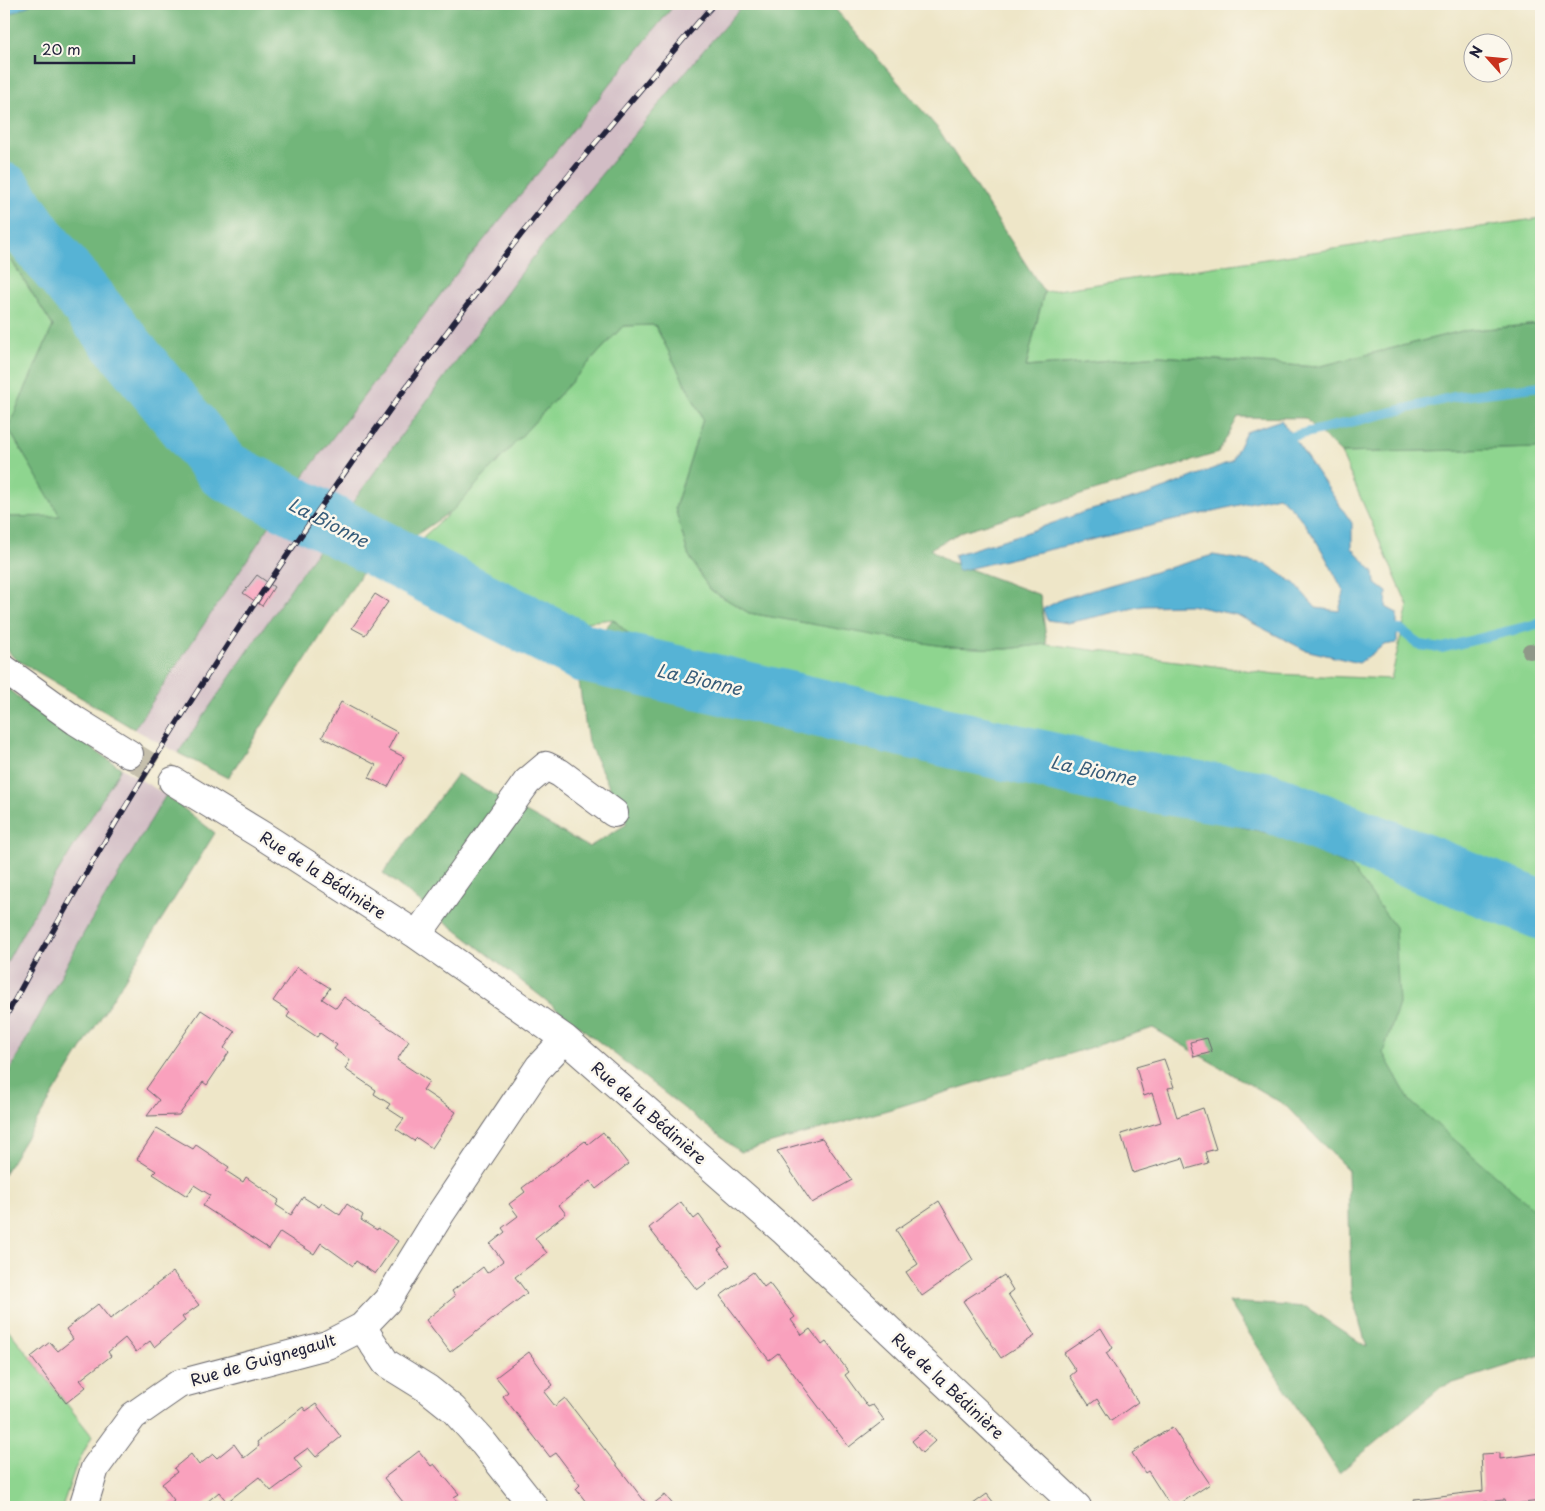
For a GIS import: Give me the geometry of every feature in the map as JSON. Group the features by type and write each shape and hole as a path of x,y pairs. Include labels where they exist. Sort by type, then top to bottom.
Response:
{"street":[{"path":"4,669 76,721 130,754"},
{"path":"417,935 527,782 546,766 560,773 614,813"},
{"name":"Rue de la Bédinière","path":"172,781 264,836 417,935 565,1039 785,1232 1077,1507"},
{"name":"Rue de Guignegault","path":"83,1507 95,1468 133,1416 178,1384 327,1345 362,1327 387,1301 441,1213 539,1067 565,1039"},
{"path":"362,1327 386,1362 428,1389 453,1409 481,1440 534,1507"}],"shaded area":[{"path":"675,4 744,4 702,52 300,575 178,753 134,729 299,482 453,278"},
{"path":"121,768 166,795 85,931 4,1081 4,967 43,897"}],"green space":[{"path":"4,4 675,4 453,278 299,482 134,729 14,658 4,646 4,517 60,516 8,428 53,326 4,249"},
{"path":"744,4 831,4 939,130 1044,292 1026,367 1160,356 1317,367 1462,331 1541,324 1541,448 1341,453 1305,418 1238,417 1218,453 963,531 930,549 948,561 1040,595 1047,644 1007,649 950,647 749,613 709,589 688,554 675,508 703,419 655,325 623,326 453,510 364,570 228,778 178,753 300,575 531,260 702,52"},
{"path":"1541,218 1541,324 1462,331 1317,367 1160,356 1026,367 1044,292"},
{"path":"4,249 53,326 8,428 61,517 4,517"},
{"path":"655,325 703,419 675,508 688,554 709,589 749,613 950,647 1007,649 1047,644 1275,674 1391,679 1408,606 1341,453 1541,448 1541,1258 1228,1025 1284,837 693,696 613,619 548,626 402,556 453,510 623,326"},
{"path":"613,619 693,696 1284,837 1351,867 1395,927 1399,1004 1383,1053 1410,1101 1541,1214 1541,1355 1441,1387 1339,1473 1229,1302 1306,1307 1367,1347 1351,1293 1348,1170 1285,1105 1153,1028 898,1107 740,1152 383,873 457,774 589,847 627,824 588,742 576,663"},
{"path":"5,686 26,704 121,768 43,897 4,967 4,689"},
{"path":"166,795 215,833 4,1174 4,1081 85,931"},
{"path":"4,1324 92,1436 75,1469 62,1507 4,1507"}],"water":[{"path":"4,4 32,4 4,17"},
{"path":"1281,420 1352,523 1352,548 1374,572 1375,583 1387,592 1386,607 1397,613 1397,643 1384,645 1359,663 1305,650 1237,615 1190,605 1143,606 1068,623 1047,620 1043,609 1062,599 1213,555 1266,564 1294,583 1316,608 1339,611 1344,592 1308,528 1289,505 1278,496 958,571 954,555 1084,512 1150,494 1232,461 1246,432"}],"building":[{"path":"257,575 274,587 262,606 243,593"},
{"path":"375,594 388,602 365,635 352,628"},
{"path":"341,702 397,732 388,749 404,757 388,787 369,778 376,765 322,737"},
{"path":"297,967 330,988 322,999 336,1008 344,997 409,1041 397,1060 429,1081 423,1090 456,1112 432,1148 417,1138 414,1141 396,1129 404,1119 387,1108 390,1104 374,1094 376,1090 345,1069 350,1060 334,1049 337,1045 320,1033 317,1037 287,1017 290,1012 273,1001"},
{"path":"201,1010 235,1032 224,1048 229,1052 207,1085 203,1082 179,1115 147,1116 159,1100 146,1089"},
{"path":"1207,1038 1212,1052 1194,1057 1190,1042"},
{"path":"1164,1059 1174,1087 1168,1088 1177,1117 1203,1108 1216,1149 1205,1152 1208,1163 1187,1169 1183,1158 1133,1173 1121,1134 1161,1122 1152,1093 1144,1096 1136,1067"},
{"path":"157,1128 193,1149 196,1145 229,1167 226,1171 243,1182 246,1177 279,1200 276,1205 291,1215 303,1197 319,1207 322,1203 340,1215 347,1204 363,1215 361,1220 398,1241 375,1274 356,1261 353,1266 321,1243 314,1254 280,1232 269,1249 203,1206 210,1195 194,1185 187,1196 153,1174 156,1171 137,1159"},
{"path":"603,1132 628,1164 596,1189 590,1181 559,1205 566,1214 535,1238 547,1253 515,1277 527,1293 450,1352 426,1320 455,1296 452,1291 483,1267 487,1273 503,1261 490,1244 505,1232 502,1228 518,1216 509,1204 525,1192 522,1188 585,1141 588,1144"},
{"path":"822,1138 852,1180 812,1203 777,1151"},
{"path":"939,1201 973,1260 922,1296 906,1272 918,1264 896,1230"},
{"path":"681,1202 694,1219 699,1215 723,1247 718,1250 730,1265 697,1290 649,1228"},
{"path":"173,1272 199,1305 182,1317 185,1321 154,1347 150,1341 136,1352 125,1338 108,1352 111,1356 80,1380 86,1387 66,1403 31,1357 50,1342 58,1351 73,1339 66,1329 98,1304 110,1319"},
{"path":"753,1272 764,1287 769,1283 795,1317 791,1320 802,1335 810,1329 822,1345 826,1342 849,1372 845,1375 868,1407 873,1405 884,1420 849,1447 778,1353 769,1360 720,1296"},
{"path":"1004,1275 1013,1290 1008,1294 1035,1336 1001,1358 963,1301"},
{"path":"1101,1328 1113,1348 1106,1353 1138,1402 1111,1421 1097,1399 1089,1405 1070,1376 1076,1371 1064,1353"},
{"path":"529,1352 553,1385 544,1392 555,1406 565,1398 649,1507 590,1507 576,1489 580,1485 556,1453 550,1457 503,1396 508,1392 496,1377"},
{"path":"316,1404 341,1437 316,1457 308,1448 294,1458 302,1468 271,1491 259,1477 227,1502 219,1492 201,1507 165,1507 174,1500 162,1484 177,1472 174,1468 191,1454 199,1465 213,1454 217,1458 234,1444 244,1458 259,1446 257,1442 303,1407 306,1411"},
{"path":"1172,1427 1210,1484 1175,1507 1171,1507 1148,1471 1145,1473 1132,1453"},
{"path":"925,1430 935,1441 922,1453 912,1441"},
{"path":"419,1451 431,1466 434,1464 459,1494 454,1497 462,1507 407,1507 384,1478"},
{"path":"1500,1453 1500,1459 1541,1453 1541,1501 1505,1505 1504,1500 1484,1502 1484,1507 1415,1507 1414,1499 1483,1491 1481,1454"},
{"path":"987,1494 997,1507 969,1507"},
{"path":"665,1495 675,1507 649,1507"}],"waterway":[{"name":"La Bionne","path":"4,192 35,237 224,470 583,653 1125,779 1266,801 1541,910"},
{"path":"1281,439 1454,397 1541,386"},
{"path":"1386,629 1401,630 1420,645 1442,648 1541,623"}],"tunnel":[{"path":"129,754 173,781"}],"railway":[{"path":"4,1020 116,822 176,725 302,534 367,441 503,258 580,161 714,4"}]}
